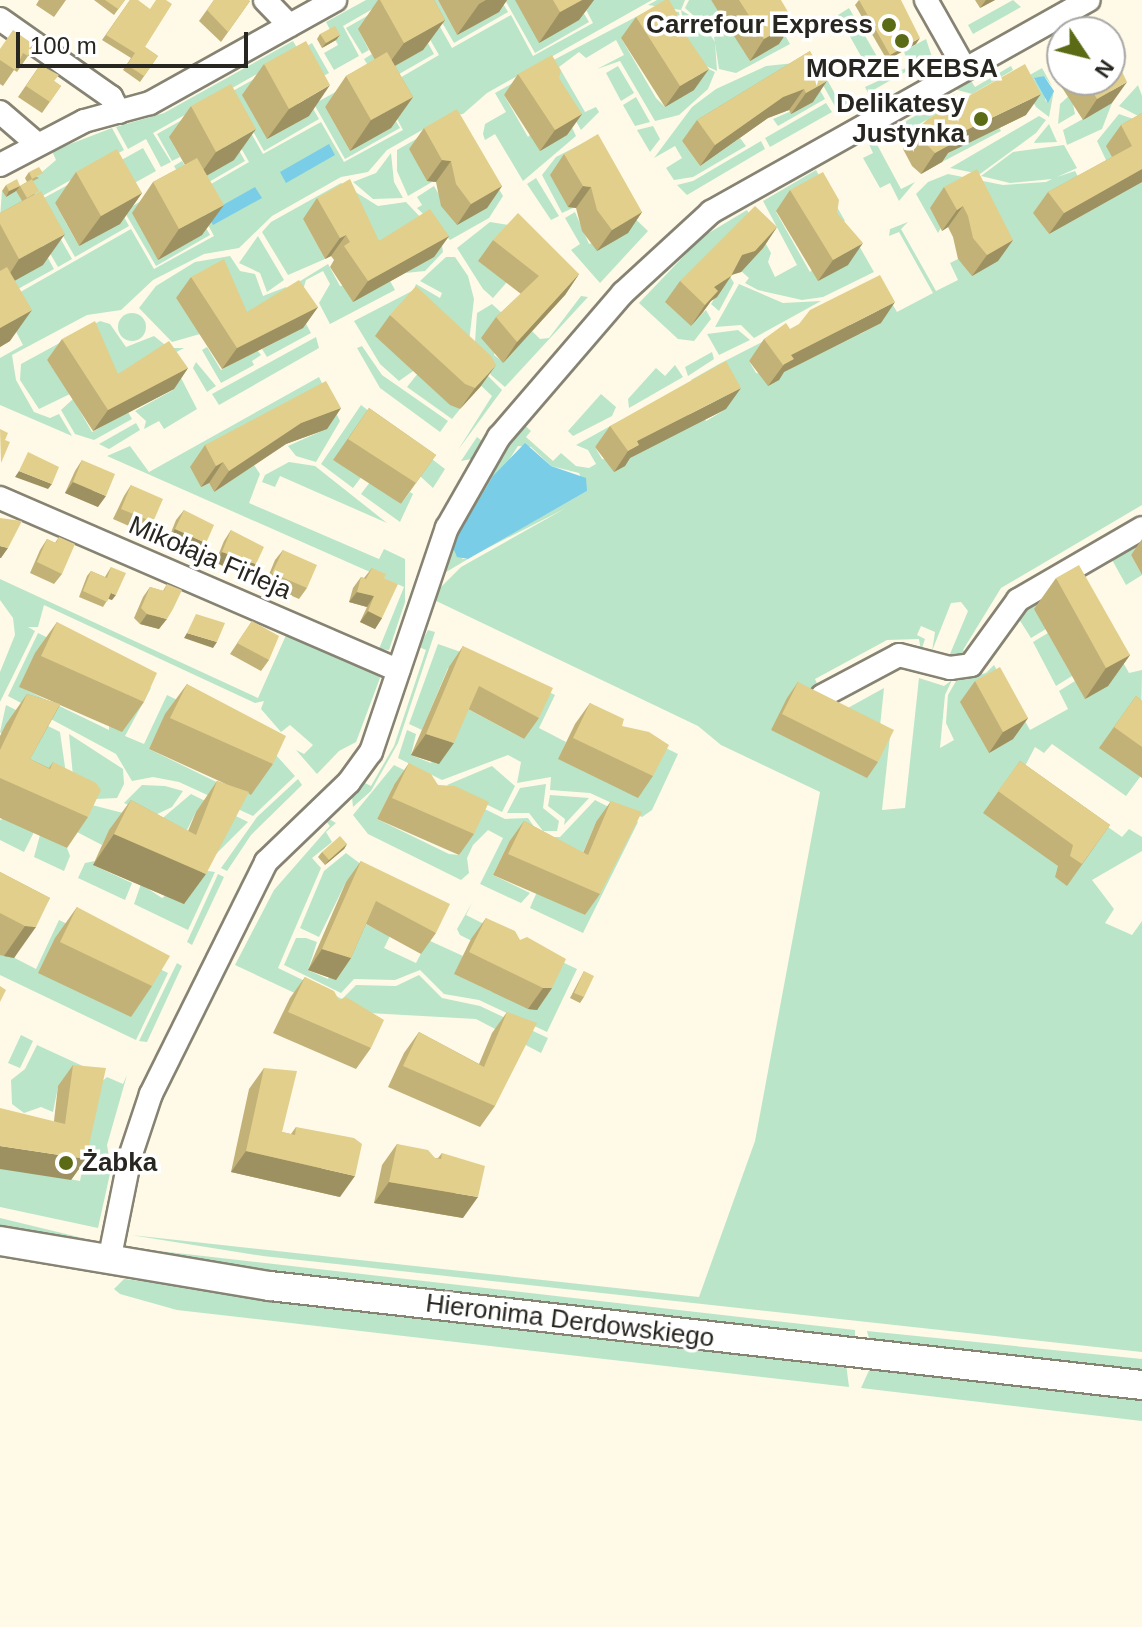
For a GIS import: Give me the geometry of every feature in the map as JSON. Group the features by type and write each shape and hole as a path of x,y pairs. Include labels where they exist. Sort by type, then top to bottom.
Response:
{"main road":[{"name":"Hieronima Derdowskiego","path":"0,1241 270,1286 1142,1385"}],"street":[{"path":"265,0 289,25"},
{"path":"0,165 36,143 84,121 150,103 335,0"},
{"path":"926,0 965,69"},
{"path":"109,1261 144,1111 252,886 287,838 364,764 432,564 472,476 499,437 623,293 711,212 1089,0"},
{"path":"0,19 111,97 119,112"},
{"path":"0,112 36,143"},
{"name":"Mikołaja Firleja","path":"0,498 398,670"},
{"path":"822,696 899,655 954,668 971,665 1018,600 1142,528"}],"green space":[{"path":"366,0 388,0 343,26 359,56 334,70 324,53 338,45 326,22"},
{"path":"395,0 404,0 434,54 380,85 364,59 372,54 383,73 358,29 369,50 362,54 346,28"},
{"path":"407,0 425,0 452,48 511,15 533,56 593,23 581,0 652,0 487,93 463,114 445,117 387,150 368,172 341,177 272,216 239,248 204,254 153,280 121,310 87,315 12,355 16,380 34,412 50,418 59,414 72,436 0,405 0,358 23,345 1,303 131,229 154,269 214,236 192,195 249,162 213,99 153,133 171,162 161,167 146,139 128,149 116,127 164,113 293,41 299,51 312,43 329,73 305,86 287,57 227,91 263,154 321,122 344,162 403,130 381,89 439,55"},
{"path":"429,0 438,0 457,35 501,0 508,12 454,43"},
{"path":"505,0 576,0 589,22 535,53"},
{"path":"657,0 685,0 681,10 648,5"},
{"path":"689,0 711,0 728,23 712,32 685,8"},
{"path":"765,0 790,44 736,73 719,69 714,37 731,28 744,51"},
{"path":"1013,0 1021,7 973,34 968,25"},
{"path":"653,8 679,12 683,37 621,38 656,98 665,107 704,67 715,72 708,89 679,115 655,121 620,61 597,69 624,55 616,40 586,58 579,52 559,67 585,112 596,107 599,112 581,130 544,65"},
{"path":"849,8 879,60 867,67 838,15"},
{"path":"681,10 702,23 715,42 717,71 704,65 687,43"},
{"path":"926,39 932,57 868,93 865,87 908,67 904,51"},
{"path":"286,61 267,139 309,116 304,93 319,119 264,151 231,92"},
{"path":"804,62 825,99 778,126 773,119 812,102 682,141 700,166 740,138 746,146 693,177 674,180 666,168 682,158 675,146 654,158 692,107 716,89 766,66"},
{"path":"810,62 817,62 838,99 848,95 851,101 837,110"},
{"path":"618,66 634,93 621,101 606,73"},
{"path":"1011,66 1013,70 972,94 954,89 884,128 968,76 975,87"},
{"path":"540,68 504,95 528,137 560,102 576,136 523,181 495,134 485,140 483,134 485,124 506,112 495,93"},
{"path":"1042,68 1046,78 1044,76 1034,79 1043,88 1046,102 1053,96 1049,117 1036,107 1021,80"},
{"path":"369,74 400,128 345,159 314,104 339,90 325,107 350,151 391,127"},
{"path":"1138,85 1142,96 1142,118 1119,106"},
{"path":"954,94 964,99 896,137 892,129"},
{"path":"1071,96 1075,114 1058,124 1060,104"},
{"path":"636,97 650,122 635,126 623,105"},
{"path":"212,103 245,161 190,193 174,166 182,161 195,182 169,137 180,157 172,161 157,134"},
{"path":"826,103 832,112 770,147 765,138"},
{"path":"1112,103 1102,129 1067,145 1063,130"},
{"path":"1119,114 1142,122 1114,160 1106,160 1097,141"},
{"path":"1039,116 1046,120 1036,133 980,174 950,168"},
{"path":"1049,124 1057,142 1034,143 1035,141"},
{"path":"998,125 1001,131 942,162 940,158"},
{"path":"439,126 409,149 432,182 408,196 397,171 397,150"},
{"path":"653,126 660,139 650,152 637,130"},
{"path":"112,128 124,150 37,199 28,184 56,160 52,151"},
{"path":"874,139 901,189 915,182 899,201 890,183 880,188 863,158 873,153 868,142"},
{"path":"470,140 503,196 489,218 450,240 417,208 422,205 417,197 434,186 452,217"},
{"path":"587,141 626,210 648,231 600,283 571,250 580,244 565,218 575,212 589,244 627,233 550,175 573,208 562,213 542,175 556,157"},
{"path":"761,141 765,149 687,195 677,185 693,181"},
{"path":"1064,145 1077,168 1057,177 1075,171 1081,182 1034,213 1049,234 1142,182 1142,505 1001,588 963,650 972,657 950,654 968,611 961,602 951,603 932,651 935,632 921,626 917,635 925,639 921,651 919,639 887,640 815,679 820,690 771,730 890,736 882,810 905,808 919,678 944,686 952,680 945,695 940,748 954,740 946,723 948,695 956,681 986,673 994,665 1030,730 1068,709 1059,691 1075,681 1035,609 1046,629 1031,638 1017,616 1077,580 1129,673 1142,670 1140,777 1126,796 1052,744 1044,753 1035,747 1024,768 1067,885 1063,795 1122,837 1129,829 1142,837 1142,851 1092,880 1114,909 1105,923 1132,935 1142,921 1142,1352 263,1256 131,1235 699,1297 755,1141 820,792 721,745 698,726 430,598 461,567 566,508 474,555 587,491 579,473 551,466 531,447 518,446 495,481 462,559 468,559 436,578 463,511 521,422 531,431 526,437 553,461 561,453 576,466 589,468 596,464 588,450 576,445 614,424 595,447 602,459 623,462 703,417 706,421 726,409 691,380 719,364 766,340 749,361 756,373 777,376 857,331 860,334 880,323 876,277 897,312 933,293 899,232 889,236 890,229 908,222 901,229 936,291 958,280 950,263 958,259 968,269 962,190 938,233 916,194 928,182 948,174 1003,185 1046,182 1052,179 1010,183 981,176 1013,152"},
{"path":"143,148 156,171 129,186 116,163"},
{"path":"391,153 394,182 403,198 373,199 353,182 376,173"},
{"path":"97,169 55,203 67,225 79,246 114,199 129,226 75,257 42,199"},
{"path":"816,170 845,221 837,226 776,212 810,272 850,230 874,272 823,297 802,300 758,290 745,283 749,278 741,271 740,227 690,325 706,310 711,319 694,341 678,339 639,303 702,237 747,210 771,253 768,262 775,277 797,265 763,201"},
{"path":"536,178 559,216 551,220 527,184"},
{"path":"179,179 210,235 156,266 124,211"},
{"path":"341,183 378,206 406,202 441,239 443,252 425,271 405,273 434,257 303,219 325,259 288,275 262,232 271,222"},
{"path":"2,191 6,197 16,191 24,204 0,218"},
{"path":"22,210 54,269 0,299 0,222"},
{"path":"51,222 72,259 58,267 37,231"},
{"path":"490,222 521,227 571,283 565,295 479,261 507,282 493,298 483,289 457,248"},
{"path":"258,236 284,280 267,292 260,273 239,263"},
{"path":"230,256 240,271 255,274 263,296 286,287 311,333 267,357 262,349 302,328 176,298 200,334 172,342 139,308 156,286 195,262"},
{"path":"446,257 455,257 468,276 474,299 469,342 481,369 502,390 458,450 492,396 474,379 416,369 399,381 380,364 354,321 414,290 416,284 440,298 442,293 420,281"},
{"path":"328,264 340,286 389,279 395,290 330,324 319,303 330,284 323,271 306,280 300,300 292,286"},
{"path":"729,275 734,283 719,311 711,304"},
{"path":"739,284 783,303 821,301 754,338 741,325 715,327"},
{"path":"581,296 588,297 505,387 491,375 475,342 477,313 492,304 504,315 494,355 503,362 532,331 540,339 549,338"},
{"path":"132,313 142,317 146,327 142,337 132,341 122,337 118,327 122,317"},
{"path":"100,321 110,324 126,347 154,336 169,348 184,348 126,379 47,360 70,394 39,409 20,380 21,364"},
{"path":"738,330 750,340 719,355 707,334"},
{"path":"316,337 319,348 219,405 212,394"},
{"path":"362,346 382,375 448,421 440,432 380,388 357,348"},
{"path":"207,347 221,370 257,350 261,355 252,361 254,365 221,383 202,350"},
{"path":"712,352 714,359 688,376 685,367"},
{"path":"196,362 216,386 207,392 193,368"},
{"path":"675,365 683,377 629,408 628,399 656,368 665,376"},
{"path":"419,372 460,409 452,419 407,387"},
{"path":"180,376 197,409 164,429 159,421 144,429 146,421 135,411 173,390"},
{"path":"319,377 340,421 316,462 296,456 288,446 326,429 311,402 201,486 209,483 214,492 254,465 260,474 249,503 379,559 384,549 405,559 405,602 389,650 379,649 404,587 107,456 130,446 149,472"},
{"path":"601,394 616,407 612,416 573,436 568,431"},
{"path":"73,399 92,432 128,412 132,419 94,440 75,434 61,410"},
{"path":"361,405 445,469 433,488 420,476 333,460 362,476 353,488 321,464"},
{"path":"136,423 140,430 109,449 99,444"},
{"path":"477,437 486,444 476,458 461,461"},
{"path":"289,462 315,466 387,523 280,476 275,487 262,482 265,475"},
{"path":"370,482 401,504 410,492 413,494 400,522 361,494"},
{"path":"1142,541 1131,555 1142,575 1126,585 1111,558"},
{"path":"0,579 258,698 287,633 377,671 380,678 356,742 339,751 317,774 296,750 304,754 313,745 290,725 281,732 261,709 264,701 255,703 44,605 38,627 28,627 35,631 0,702 0,672 15,635 13,618 0,600"},
{"path":"428,630 435,632 398,743 371,791 353,807 352,797 365,783 371,786 394,746 426,650 419,647"},
{"path":"38,633 100,663 36,653 20,687 109,730 111,667 151,688 125,736 144,744 167,695 227,724 166,715 149,749 239,793 265,743 295,776 253,816 179,782 153,777 132,781 116,754 8,696"},
{"path":"1048,633 1072,676 1056,686 1033,642"},
{"path":"438,644 478,658 448,668 422,730 409,724"},
{"path":"525,680 555,695 539,728 566,742 559,759 614,785 623,727 678,754 652,810 642,817 590,793 550,790 551,777 517,783 521,762 508,755 442,780 398,758 407,730 416,734 411,755 431,763 464,707 524,739"},
{"path":"884,688 880,726 846,709"},
{"path":"6,705 60,732 66,774 92,805 158,822 191,794 248,822 214,856 196,812 182,840 109,831 102,845 75,831 0,732"},
{"path":"69,734 123,769 124,784 117,798 96,799 73,776"},
{"path":"394,765 418,777 426,791 422,802 394,785 377,819 449,854 459,855 474,824 428,805 440,787 505,819 528,818 541,837 560,837 595,800 638,822 583,933 530,908 532,903 537,892 585,915 626,833 596,822 573,876 509,842 493,875 530,893 521,903 480,884 503,838 488,830 473,845 467,858 469,873 461,880 368,834 353,815"},
{"path":"492,766 515,786 502,812 447,785"},
{"path":"298,779 302,785 251,835 227,871 221,868 257,817"},
{"path":"546,784 543,808 559,821 557,831 543,831 529,813 507,813 520,788"},
{"path":"142,785 183,791 172,807 153,816 124,803"},
{"path":"550,795 589,798 564,825 565,819 548,806"},
{"path":"5,818 34,832 24,852 0,840 0,820"},
{"path":"325,820 336,823 326,832 332,842 312,858 321,868 278,968 342,999 356,985 396,986 419,975 442,998 480,1006 548,1038 541,1053 476,1019 333,1011 235,965 274,890 330,826"},
{"path":"40,835 67,848 70,856 64,871 34,857"},
{"path":"346,853 362,865 346,882 319,937 300,928 324,871"},
{"path":"95,861 93,865 132,883 125,900 78,878 85,863"},
{"path":"201,870 215,872 188,930 134,904 141,884 162,898"},
{"path":"218,874 224,877 192,945 187,942"},
{"path":"472,903 466,915 516,940 470,940 460,935 457,929"},
{"path":"59,920 108,944 134,1010 149,987 117,948 168,973 136,1040 0,975 0,955 5,953 36,969"},
{"path":"361,922 390,936 384,948 416,963 428,940 463,956 455,974 492,992 520,942 577,969 547,1032 479,1000 444,994 420,970 395,980 354,979 341,993 284,965 296,938 306,938 317,942 308,970 328,979"},
{"path":"177,963 182,966 147,1042 139,1041"},
{"path":"21,1035 33,1041 20,1068 8,1063"},
{"path":"37,1045 98,1073 58,1087 53,1112 41,1107 24,1113 12,1104 11,1080 25,1069"},
{"path":"127,1075 107,1145 111,1169 98,1228 0,1207 0,1166 80,1181 99,1084 107,1077 123,1084"},
{"path":"0,1218 99,1242 87,1245 0,1226"},
{"path":"124,1247 855,1330 855,1339 288,1278"},
{"path":"124,1279 846,1364 849,1387 177,1310 120,1294 114,1289"},
{"path":"867,1331 1142,1359 1142,1373 870,1342"},
{"path":"871,1366 1142,1393 1142,1421 861,1388"}],"water":[{"path":"1044,76 1046,79 1046,96 1052,96 1048,103 1034,78"},
{"path":"329,144 335,155 286,183 280,172"},
{"path":"255,187 262,198 213,225 207,214"},
{"path":"525,443 551,466 586,478 587,491 468,559 457,557 452,545 493,476"}],"building":[{"path":"105,0 125,0 118,9"},
{"path":"130,0 138,0 150,9 156,0 166,0 172,4 145,47 158,56 144,76 127,65 135,53 106,35"},
{"path":"214,0 250,1 228,32 207,10"},
{"path":"380,0 434,0 445,20 404,43"},
{"path":"553,0 582,0 560,12"},
{"path":"669,0 681,20 676,29 683,31 709,69 680,86 636,17"},
{"path":"739,0 781,0 794,22 764,39"},
{"path":"859,0 901,0 920,38 890,55"},
{"path":"335,26 340,35 326,43 320,34"},
{"path":"13,30 33,44 28,56 23,53 15,70 0,60 0,49"},
{"path":"306,41 330,85 289,109 264,64"},
{"path":"810,51 827,81 806,93 804,89 783,97 715,145 697,120"},
{"path":"387,52 413,97 371,120 346,76"},
{"path":"552,55 561,71 559,78 582,114 555,130 518,74"},
{"path":"1025,64 1041,94 954,136 957,141 935,153 927,145 918,128 928,119"},
{"path":"40,65 59,75 54,81 61,86 50,102 26,86"},
{"path":"231,84 256,129 216,152 191,106"},
{"path":"457,109 502,186 471,204 456,184 451,161 442,160 424,128"},
{"path":"1142,113 1142,169 1064,213 1048,192 1132,146 1121,125"},
{"path":"598,134 642,212 612,230 597,210 591,187 583,186 564,154"},
{"path":"117,149 142,193 101,216 76,172"},
{"path":"197,158 224,205 179,229 153,182"},
{"path":"39,167 43,173 32,179 29,172"},
{"path":"977,169 1013,240 987,255 973,238 963,206 957,210 944,187"},
{"path":"823,172 839,200 837,213 863,243 833,260 790,190"},
{"path":"17,179 20,186 9,191 6,185"},
{"path":"32,179 39,191 27,198 20,186"},
{"path":"350,179 379,241 430,209 449,236 368,281 344,246 350,242 346,235 340,238 317,198"},
{"path":"41,191 65,234 19,259 0,224 0,213"},
{"path":"755,206 777,227 755,251 742,255 731,276 714,287 718,291 705,305 680,281"},
{"path":"518,213 579,274 517,342 496,317 539,276 493,240"},
{"path":"224,259 247,312 299,280 318,307 237,348 191,277"},
{"path":"7,267 32,310 0,328 0,271"},
{"path":"880,275 895,302 791,355 794,359 783,365 764,339 786,323 790,329 799,324 810,310"},
{"path":"416,286 491,356 496,365 475,388 465,384 390,315"},
{"path":"95,321 118,374 169,341 188,368 108,410 62,339"},
{"path":"726,361 741,388 637,441 639,445 628,451 610,426"},
{"path":"326,381 341,408 301,423 229,471 223,462 216,466 205,445"},
{"path":"369,408 436,455 416,483 348,439"},
{"path":"0,429 8,433 5,440 10,442 1,463"},
{"path":"28,452 59,467 52,484 19,471"},
{"path":"82,460 115,474 106,496 73,482"},
{"path":"131,485 163,499 153,522 121,509"},
{"path":"184,510 214,525 206,543 175,529"},
{"path":"0,518 22,521 8,548 0,546"},
{"path":"231,530 264,547 256,564 222,552"},
{"path":"59,537 75,544 62,574 37,562 47,539 56,543"},
{"path":"283,550 317,565 307,588 272,573"},
{"path":"1079,565 1130,655 1106,668 1056,578"},
{"path":"111,567 126,573 116,595 111,593 107,602 83,591 91,571 107,578"},
{"path":"372,568 398,584 382,618 368,611 374,596 357,592 361,577 366,579"},
{"path":"167,584 182,590 167,619 147,614 141,608 150,587 164,591"},
{"path":"196,614 225,623 217,642 187,633"},
{"path":"252,621 279,636 269,660 237,643"},
{"path":"57,622 157,673 144,702 41,656"},
{"path":"463,646 553,688 539,718 479,686 454,743 426,734"},
{"path":"1000,667 1028,718 1003,732 975,681"},
{"path":"798,682 894,730 878,762 782,714"},
{"path":"187,684 286,736 273,764 170,718"},
{"path":"27,694 60,704 30,759 50,769 53,762 96,783 101,790 88,817 0,778 0,750"},
{"path":"1136,696 1142,701 1142,747 1114,727"},
{"path":"590,703 624,719 622,726 649,732 669,745 653,776 573,738"},
{"path":"1020,761 1110,825 1082,864 1070,856 1073,845 998,791"},
{"path":"409,763 431,774 438,785 455,786 489,802 474,834 392,798"},
{"path":"217,781 249,792 206,874 114,834 131,800 196,835"},
{"path":"611,801 642,812 600,894 508,854 524,821 588,855"},
{"path":"340,836 347,844 329,860 322,852"},
{"path":"361,861 450,904 436,933 376,901 351,958 322,949"},
{"path":"0,872 50,898 36,927 25,926 0,913"},
{"path":"77,907 170,956 152,986 60,942"},
{"path":"486,918 515,931 520,940 527,937 566,959 552,988 543,988 469,952"},
{"path":"584,971 594,976 584,997 574,993"},
{"path":"305,977 334,991 339,1000 346,997 384,1020 371,1048 288,1012"},
{"path":"0,986 6,990 0,1002"},
{"path":"507,1012 537,1023 495,1106 403,1066 419,1032 484,1067"},
{"path":"73,1065 106,1068 86,1159 0,1146 0,1108 65,1124"},
{"path":"264,1068 297,1071 282,1132 295,1135 296,1127 354,1138 362,1144 355,1176 246,1151"},
{"path":"397,1144 428,1150 435,1158 441,1159 442,1153 485,1166 478,1197 389,1182"}],"place":[{"name":"Carrefour Express","path":"889,25"},
{"name":"MORZE KEBSA","path":"902,41"},
{"name":"Delikatesy Justynka","path":"981,119"},
{"name":"Żabka","path":"66,1163"}]}
